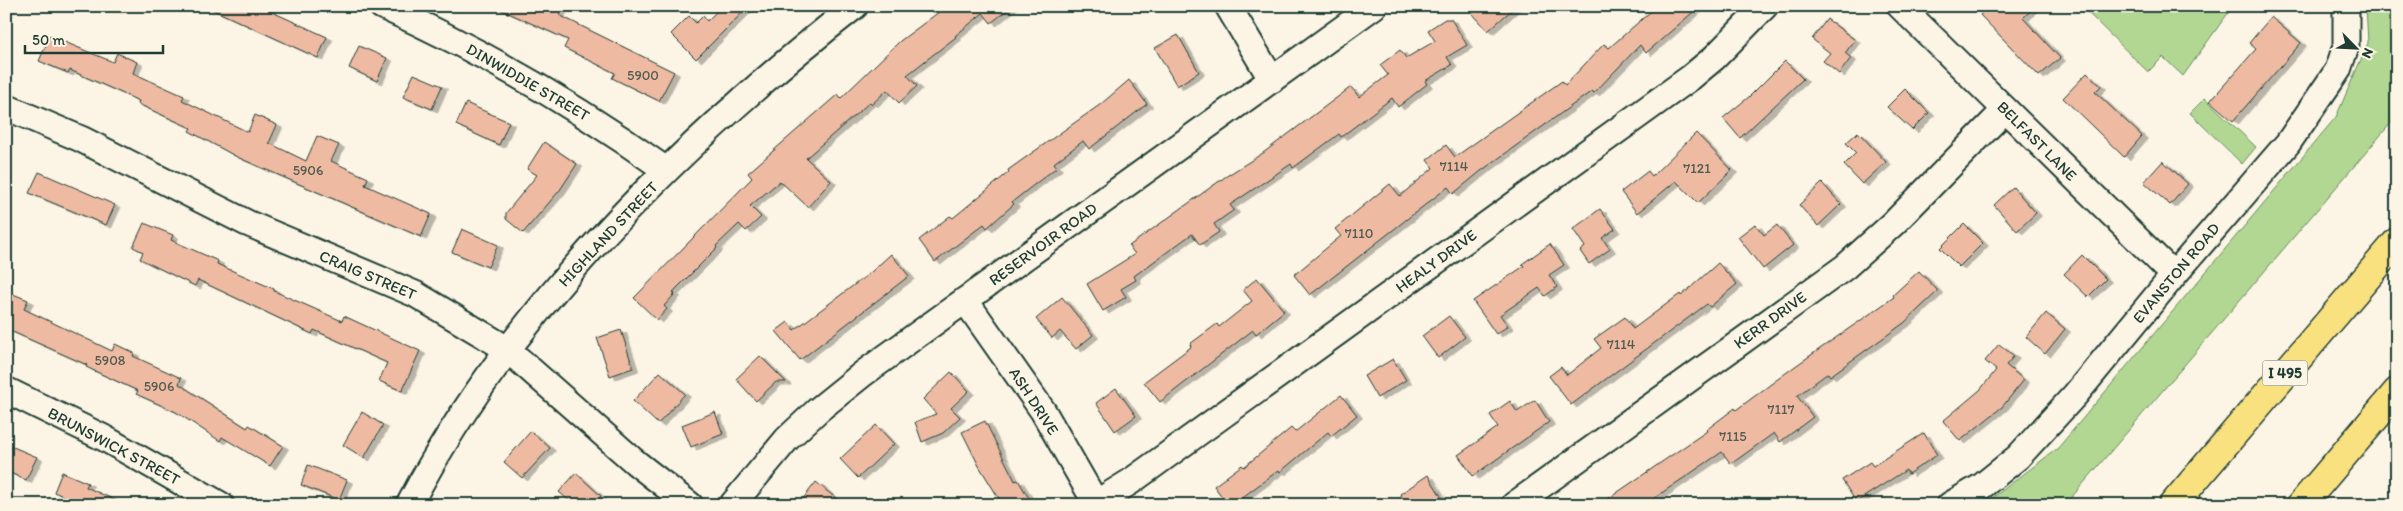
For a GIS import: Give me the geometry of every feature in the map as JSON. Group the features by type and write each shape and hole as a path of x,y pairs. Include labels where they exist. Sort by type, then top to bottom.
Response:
{"highway":[{"name":"I 495","path":"2174,505 2397,242"},
{"path":"2301,505 2397,392"}],"street":[{"name":"DINWIDDIE STREET","path":"382,6 494,60 605,127 666,170"},
{"name":"HIGHLAND STREET","path":"409,505 427,470 507,349 572,272 666,170 762,82 855,6"},
{"path":"1228,6 1272,80"},
{"name":"RESERVOIR ROAD","path":"732,505 787,440 818,410 864,373 1374,6"},
{"name":"HEALY DRIVE","path":"1096,504 1130,482 1690,78 1714,58 1765,6"},
{"name":"BELFAST LANE","path":"1900,6 2174,275"},
{"name":"EVANSTON ROAD","path":"1950,505 1982,486 2018,457 2074,395 2288,142 2333,81 2346,46 2346,6"},
{"name":"CRAIG STREET","path":"6,107 81,138 247,223 415,294 507,349 634,462 690,505"},
{"name":"KERR DRIVE","path":"1514,505 1845,267 1894,223 2005,110"},
{"name":"ASH DRIVE","path":"965,300 1043,411 1096,504"},
{"name":"BRUNSWICK STREET","path":"6,390 104,438 221,505"}],"green space":[{"path":"2081,6 2233,6 2183,76 2163,57 2148,72"},
{"path":"2366,6 2397,6 2397,116 2065,505 1983,505 2058,448 2336,117 2368,43"},
{"path":"2205,98 2256,147 2242,164 2190,113"}],"building":[{"path":"205,6 272,6 270,11 327,37 318,58"},
{"path":"493,6 563,6 559,15 674,72 659,101 612,78 615,73 564,48 568,40"},
{"path":"722,6 749,6 696,59 671,34 689,16 696,23 703,16 707,21"},
{"path":"947,6 1012,6 991,23 983,13 956,37 907,75 917,86 899,103 887,90 872,104 870,102 806,158 831,181 808,207 780,181 750,206 761,217 746,231 739,224 716,246 717,248 673,292 675,294 664,306 667,309 657,320 634,298 752,178 748,173 838,94 841,98 900,41"},
{"path":"1481,6 1516,6 1488,31 1472,13"},
{"path":"1657,6 1700,6 1646,53 1640,45 1594,93 1592,91 1481,171 1453,194 1448,187 1310,295 1294,275 1341,236 1335,229 1390,184 1400,196 1433,168 1427,160 1446,145 1455,157 1562,81 1565,85 1604,44 1609,48"},
{"path":"1989,6 2035,6 2023,18 2060,58 2039,76 1980,15"},
{"path":"2271,17 2301,43 2233,121 2210,101 2256,49 2249,43"},
{"path":"1445,19 1451,19 1467,45 1447,57 1452,65 1425,81 1427,84 1398,107 1392,98 1341,137 1339,134 1293,168 1291,164 1230,205 1234,210 1214,224 1219,232 1200,245 1192,234 1134,276 1136,280 1121,289 1126,297 1103,311 1087,284 1135,254 1129,246 1225,177 1263,153 1351,87 1359,97 1388,75 1380,65 1400,50 1406,58 1435,41 1428,30"},
{"path":"1827,19 1855,40 1845,53 1851,58 1839,74 1823,61 1830,53 1812,39"},
{"path":"1178,35 1199,72 1177,86 1155,48"},
{"path":"50,36 113,62 117,53 137,62 133,73 184,96 182,100 248,132 255,115 277,125 269,143 306,161 317,136 339,145 331,161 368,178 365,185 431,214 421,237 237,157 189,131 191,128 138,104 139,101 70,70 68,73 39,61"},
{"path":"359,46 387,58 377,81 349,68"},
{"path":"1785,61 1803,79 1740,138 1723,118 1750,96"},
{"path":"2087,73 2101,86 2095,92 2142,136 2124,157 2063,98"},
{"path":"414,74 442,86 432,109 403,97"},
{"path":"1129,80 1147,104 1089,149 1083,141 1054,163 1057,167 1012,202 1014,204 987,228 984,224 935,262 919,240 950,216 953,218 1009,172 1008,170 1101,104"},
{"path":"1905,89 1929,113 1912,130 1887,107"},
{"path":"466,103 509,122 499,145 456,125"},
{"path":"1858,132 1886,162 1862,184 1844,165 1856,153 1846,143"},
{"path":"1696,133 1732,170 1698,203 1676,181 1637,213 1621,192 1648,171 1652,176"},
{"path":"544,142 577,164 560,190 523,233 506,219 506,213 537,175 527,169"},
{"path":"2163,161 2188,184 2170,205 2144,182"},
{"path":"39,172 115,205 106,225 29,193"},
{"path":"1822,183 1841,204 1818,226 1799,205"},
{"path":"2013,187 2036,213 2017,231 1994,205"},
{"path":"1600,209 1615,229 1602,238 1610,249 1589,264 1580,251 1585,247 1573,229"},
{"path":"144,223 173,235 171,240 218,261 217,264 274,289 274,291 342,321 344,316 420,351 402,391 379,381 387,363 314,330 312,334 198,280 195,286 140,259 143,252 133,247"},
{"path":"1755,224 1764,235 1777,225 1793,245 1763,269 1738,237"},
{"path":"1964,224 1983,243 1959,267 1940,248"},
{"path":"462,229 498,245 488,267 452,252"},
{"path":"1550,244 1564,265 1549,275 1557,287 1545,296 1539,288 1500,315 1508,326 1496,334 1473,301 1524,266 1522,264"},
{"path":"891,254 909,276 800,360 776,331 788,322 794,330 870,273"},
{"path":"2082,255 2106,279 2088,297 2064,274"},
{"path":"1718,263 1737,284 1710,307 1707,304 1571,405 1549,376 1561,367 1567,375 1601,348 1594,339 1625,317 1633,329 1680,294 1681,296"},
{"path":"1919,271 1938,291 1904,323 1830,376 1828,373 1797,396 1813,417 1780,442 1774,433 1731,464 1722,452 1644,505 1599,505 1707,431 1735,408 1736,410 1894,297 1893,295"},
{"path":"1257,278 1284,311 1256,334 1253,330 1160,402 1144,382 1191,347 1190,344 1217,324 1219,327 1252,301 1243,290"},
{"path":"13,294 28,300 24,309 112,351 115,344 134,353 133,356 181,378 179,384 247,428 249,425 283,446 270,466 222,437 220,441 176,412 136,394 138,391 86,367 87,365 6,329 6,310"},
{"path":"1062,297 1093,335 1076,349 1060,331 1052,338 1036,319"},
{"path":"2046,313 2065,329 2045,354 2026,337"},
{"path":"1449,316 1465,337 1438,358 1422,336"},
{"path":"621,330 633,368 610,376 597,338"},
{"path":"1999,344 2014,356 2006,365 2024,380 2002,407 1960,441 1943,421 1980,390 1996,370 1985,361"},
{"path":"760,356 786,382 776,382 756,401 736,379"},
{"path":"1393,359 1406,380 1377,398 1364,376"},
{"path":"660,372 685,394 658,424 633,401"},
{"path":"951,372 969,391 951,408 960,417 943,433 922,442 915,422 936,414 923,399"},
{"path":"1116,388 1136,416 1115,431 1096,403"},
{"path":"1341,395 1357,415 1331,436 1328,432 1280,472 1279,470 1232,505 1228,505 1214,486 1242,465 1244,467 1291,428 1295,432"},
{"path":"1535,400 1549,422 1473,476 1458,455 1498,427 1490,415 1510,401 1517,412"},
{"path":"362,412 383,425 364,458 343,445"},
{"path":"715,412 723,434 691,447 682,425"},
{"path":"985,421 1015,481 1018,480 1033,505 1003,505 979,466 962,432"},
{"path":"876,425 894,444 858,478 840,459"},
{"path":"531,431 550,448 522,478 504,462"},
{"path":"1924,433 1937,455 1908,474 1906,470 1856,502 1842,480 1870,462 1873,466"},
{"path":"6,444 37,457 26,480 6,471"},
{"path":"308,465 347,480 339,500 301,485"},
{"path":"62,472 88,483 86,487 126,505 83,505 54,492"},
{"path":"576,473 601,496 593,505 574,505 559,492"},
{"path":"1428,475 1442,498 1432,505 1407,505 1400,494"},
{"path":"816,482 844,505 798,505"}]}
